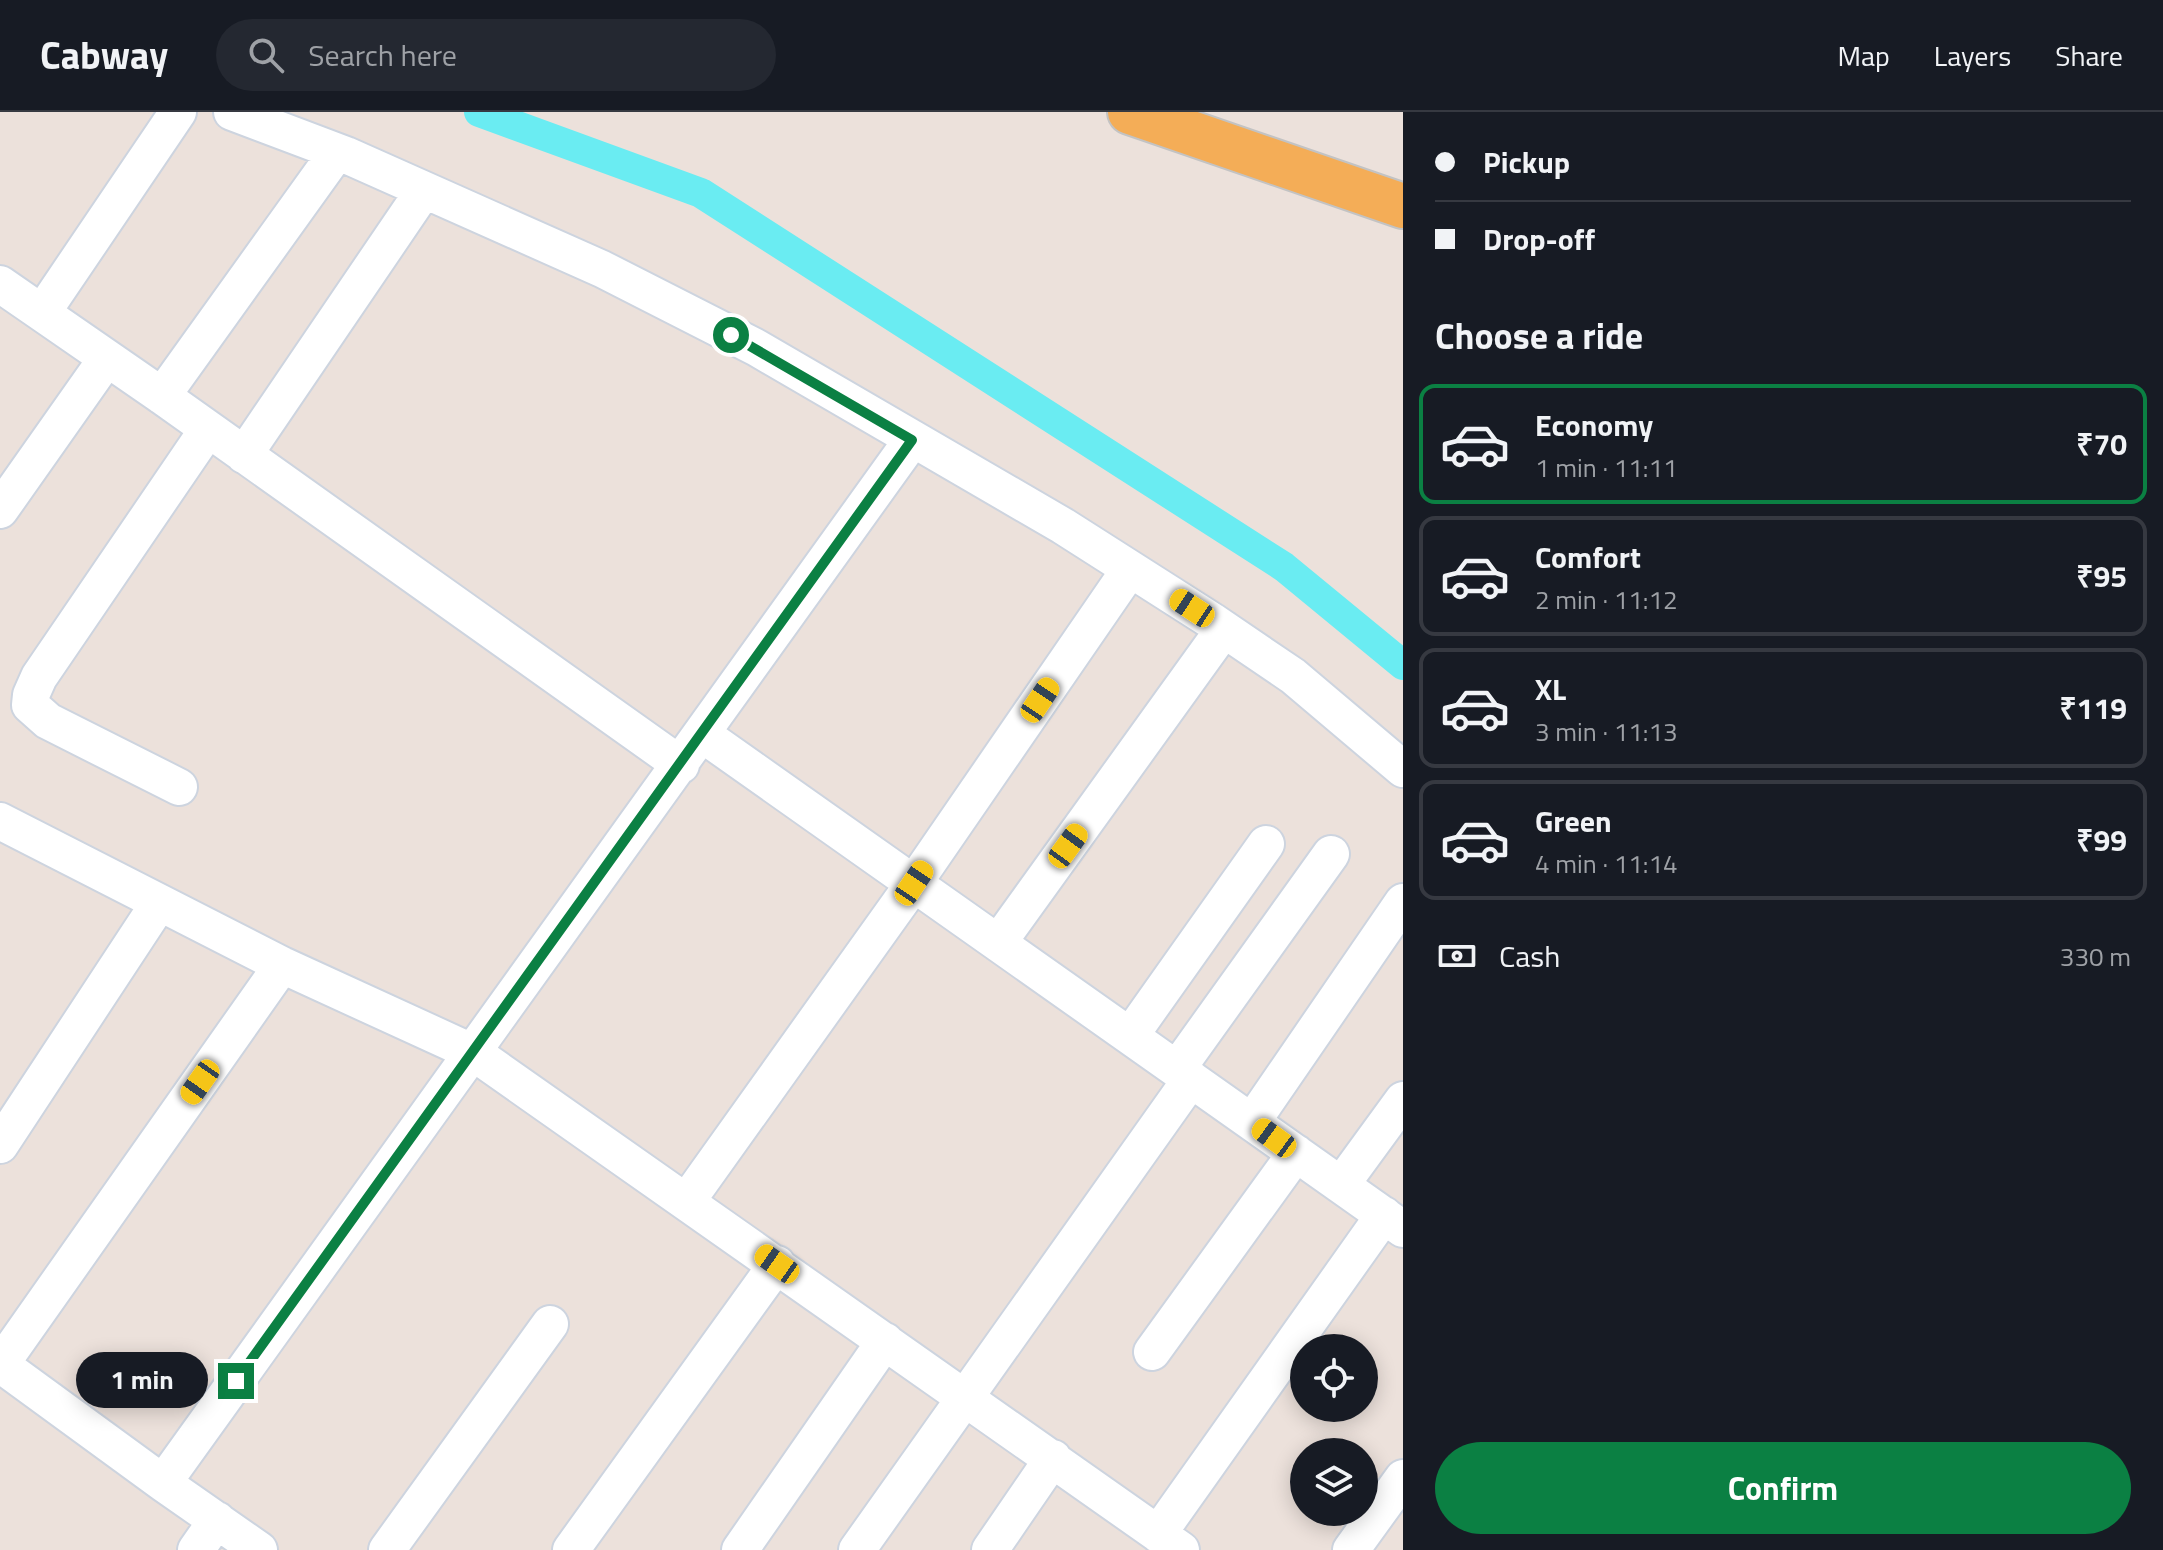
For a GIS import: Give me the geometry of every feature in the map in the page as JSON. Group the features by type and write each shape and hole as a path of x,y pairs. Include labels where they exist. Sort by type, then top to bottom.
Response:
{"main road":[{"path":"1130,112 1403,206"}],"street":[{"path":"42,313 178,112"},
{"path":"232,112 337,152 602,269 743,341 1063,526 1224,629 1293,676 1403,769"},
{"path":"162,396 337,152"},
{"path":"244,455 424,190"},
{"path":"0,284 681,765"},
{"path":"0,510 107,358"},
{"path":"179,787 48,721 30,705 39,677 208,429"},
{"path":"163,1483 912,440"},
{"path":"687,1201 914,883 1130,569"},
{"path":"998,943 1224,629"},
{"path":"0,821 282,965 474,1053 1053,1458 1152,1540 1394,1222 702,734"},
{"path":"1130,1036 1266,844"},
{"path":"857,1550 1331,854"},
{"path":"1252,1122 1403,902"},
{"path":"0,1145 159,903"},
{"path":"259,1550 0,1364 282,965"},
{"path":"1341,1185 1403,1100"},
{"path":"1152,1352 1296,1153"},
{"path":"571,1550 777,1264"},
{"path":"387,1550 550,1324"},
{"path":"740,1550 885,1341"},
{"path":"990,1550 1053,1458"},
{"path":"1351,1550 1403,1479"},
{"path":"196,1550 217,1520"}],"waterway":[{"path":"479,112 701,193 1284,567 1403,665"}],"route":[{"path":"236,1381 912,440 731,335"}]}
